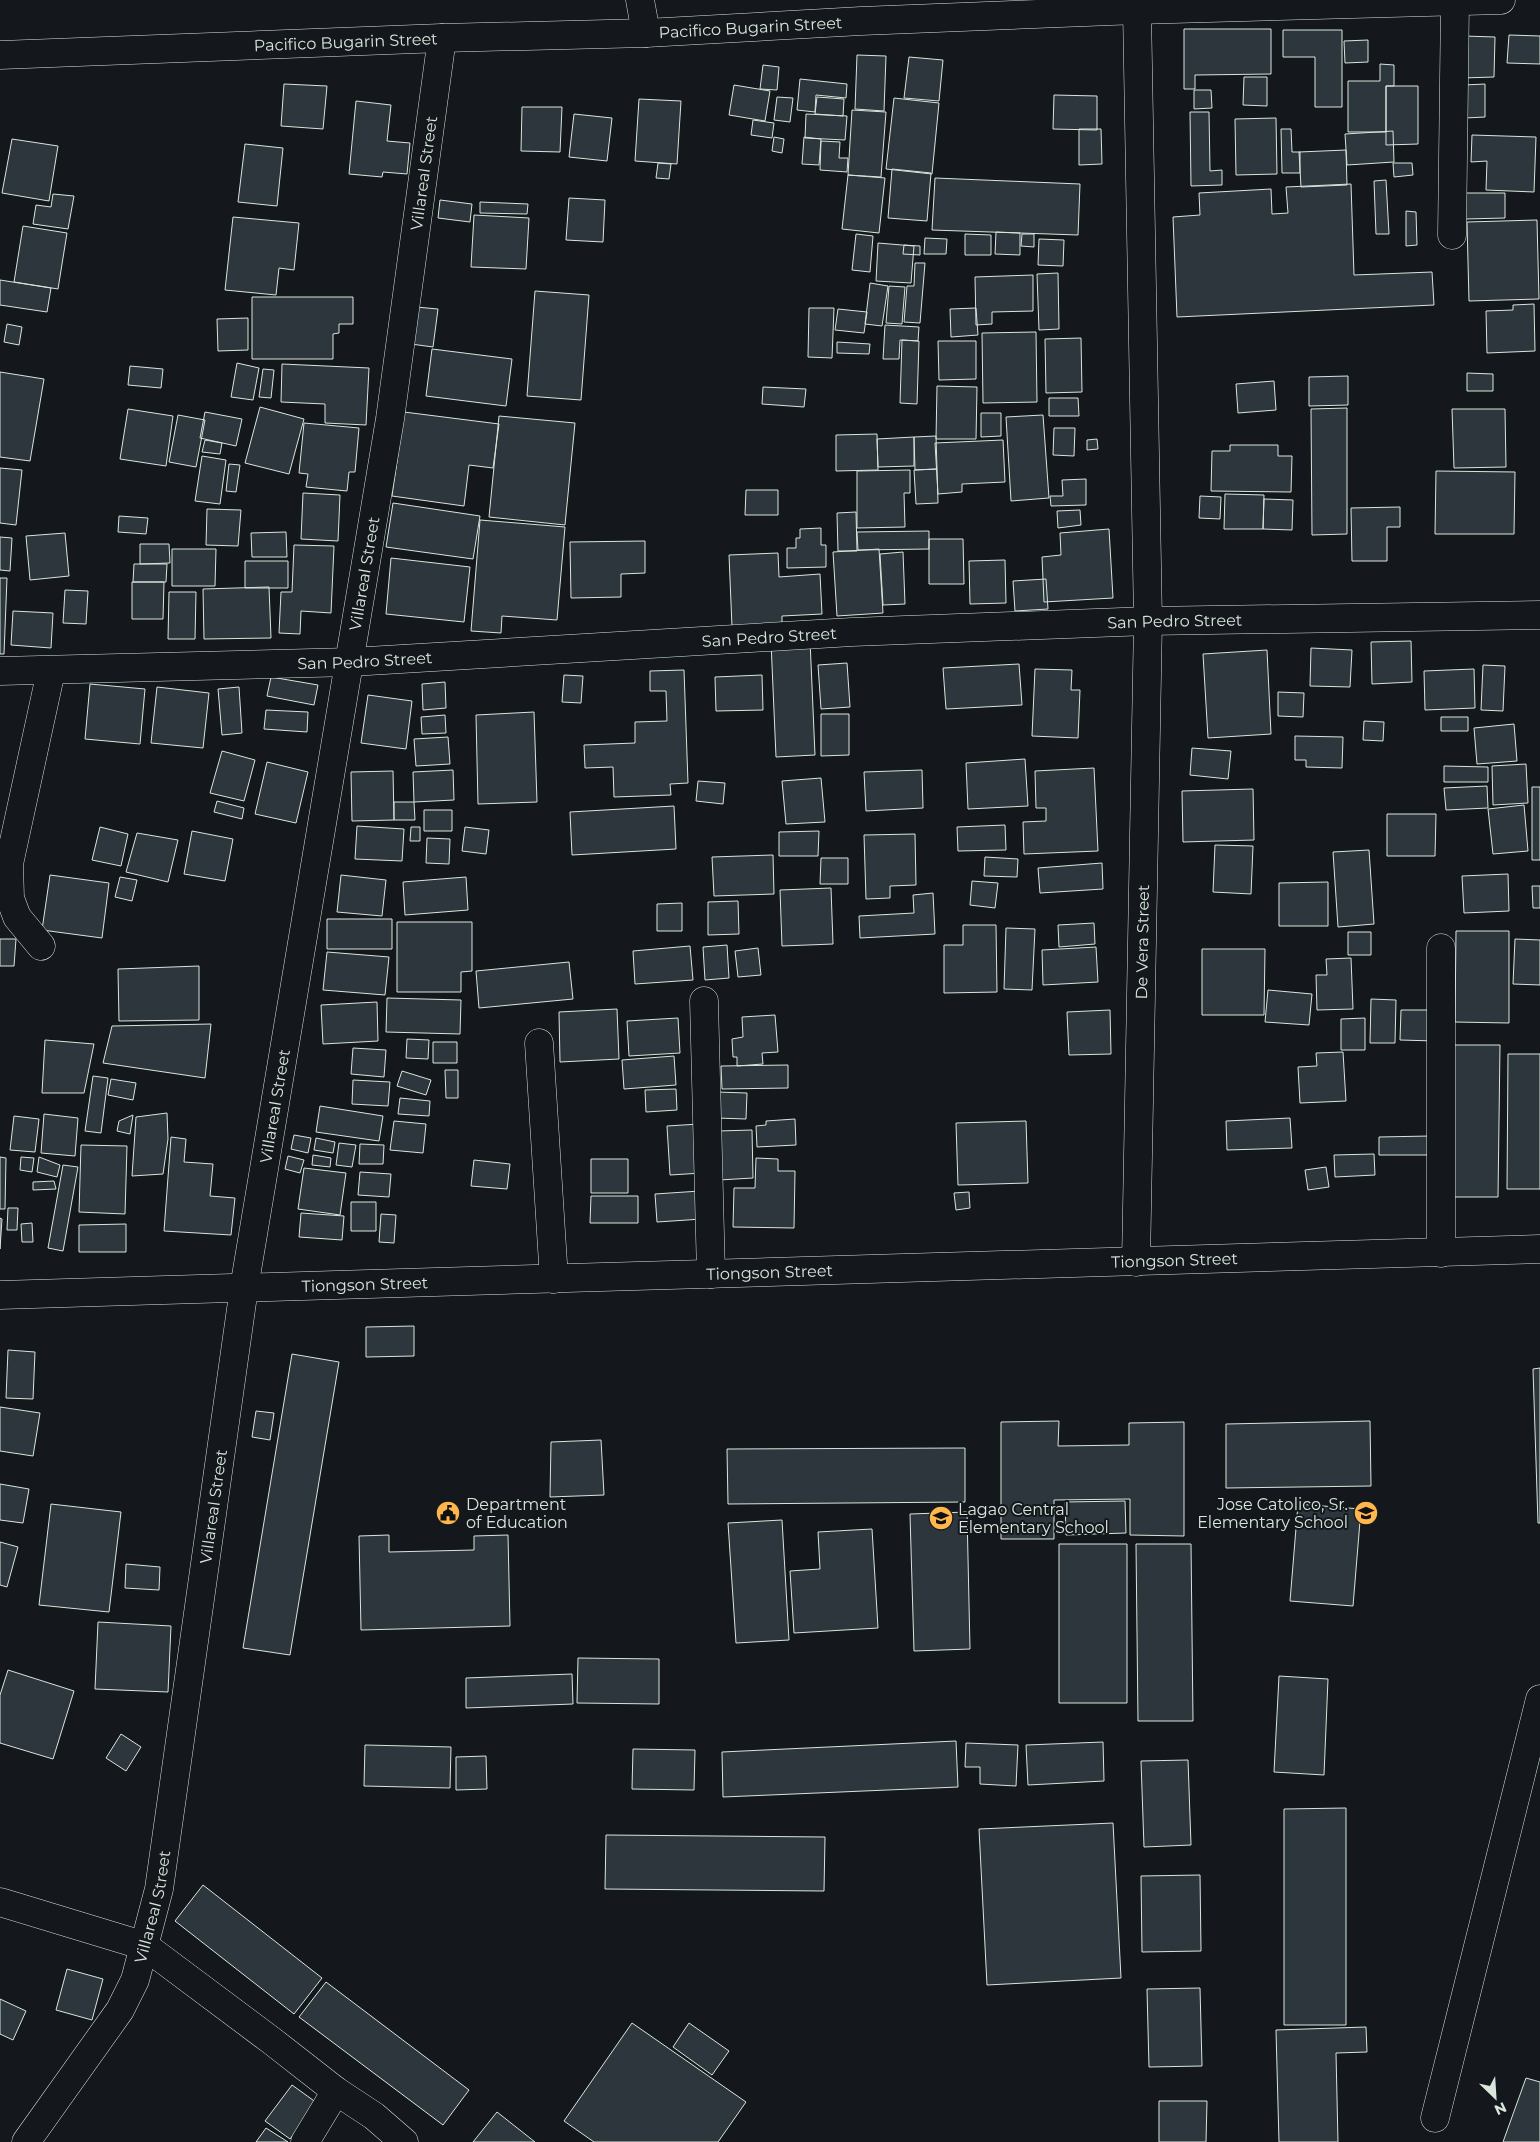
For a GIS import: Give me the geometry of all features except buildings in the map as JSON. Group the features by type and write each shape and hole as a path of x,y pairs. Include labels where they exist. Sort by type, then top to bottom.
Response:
{"street":[{"path":"640,0 646,33"},
{"name":"Pacifico Bugarin Street","path":"0,55 442,38 646,33 856,10 1137,10 1501,0"},
{"path":"1452,234 1455,2"},
{"name":"De Vera Street","path":"1136,1262 1148,622 1137,10"},
{"name":"Villareal Street","path":"26,2142 120,2010 135,1980 159,1889 244,1288 390,419 442,38"},
{"name":"San Pedro Street","path":"0,671 350,662 828,633 1148,622 1540,615"},
{"path":"41,946 17,917 10,898 9,864 51,671"},
{"path":"1441,948 1441,1253"},
{"path":"704,1000 711,1274"},
{"path":"539,1043 554,1278"},
{"name":"Tiongson Street","path":"0,1295 1540,1249"},
{"path":"1435,2118 1540,1699"},
{"path":"0,1902 145,1946 272,2040 336,2091 374,2116 404,2142"},
{"path":"305,2142 336,2091"}],"place":[{"name":"Department of Education","path":"448,1513"},
{"name":"Jose Catolico, Sr. Elementary School","path":"1366,1513"},
{"name":"Lagao Central Elementary School","path":"941,1518"}]}
